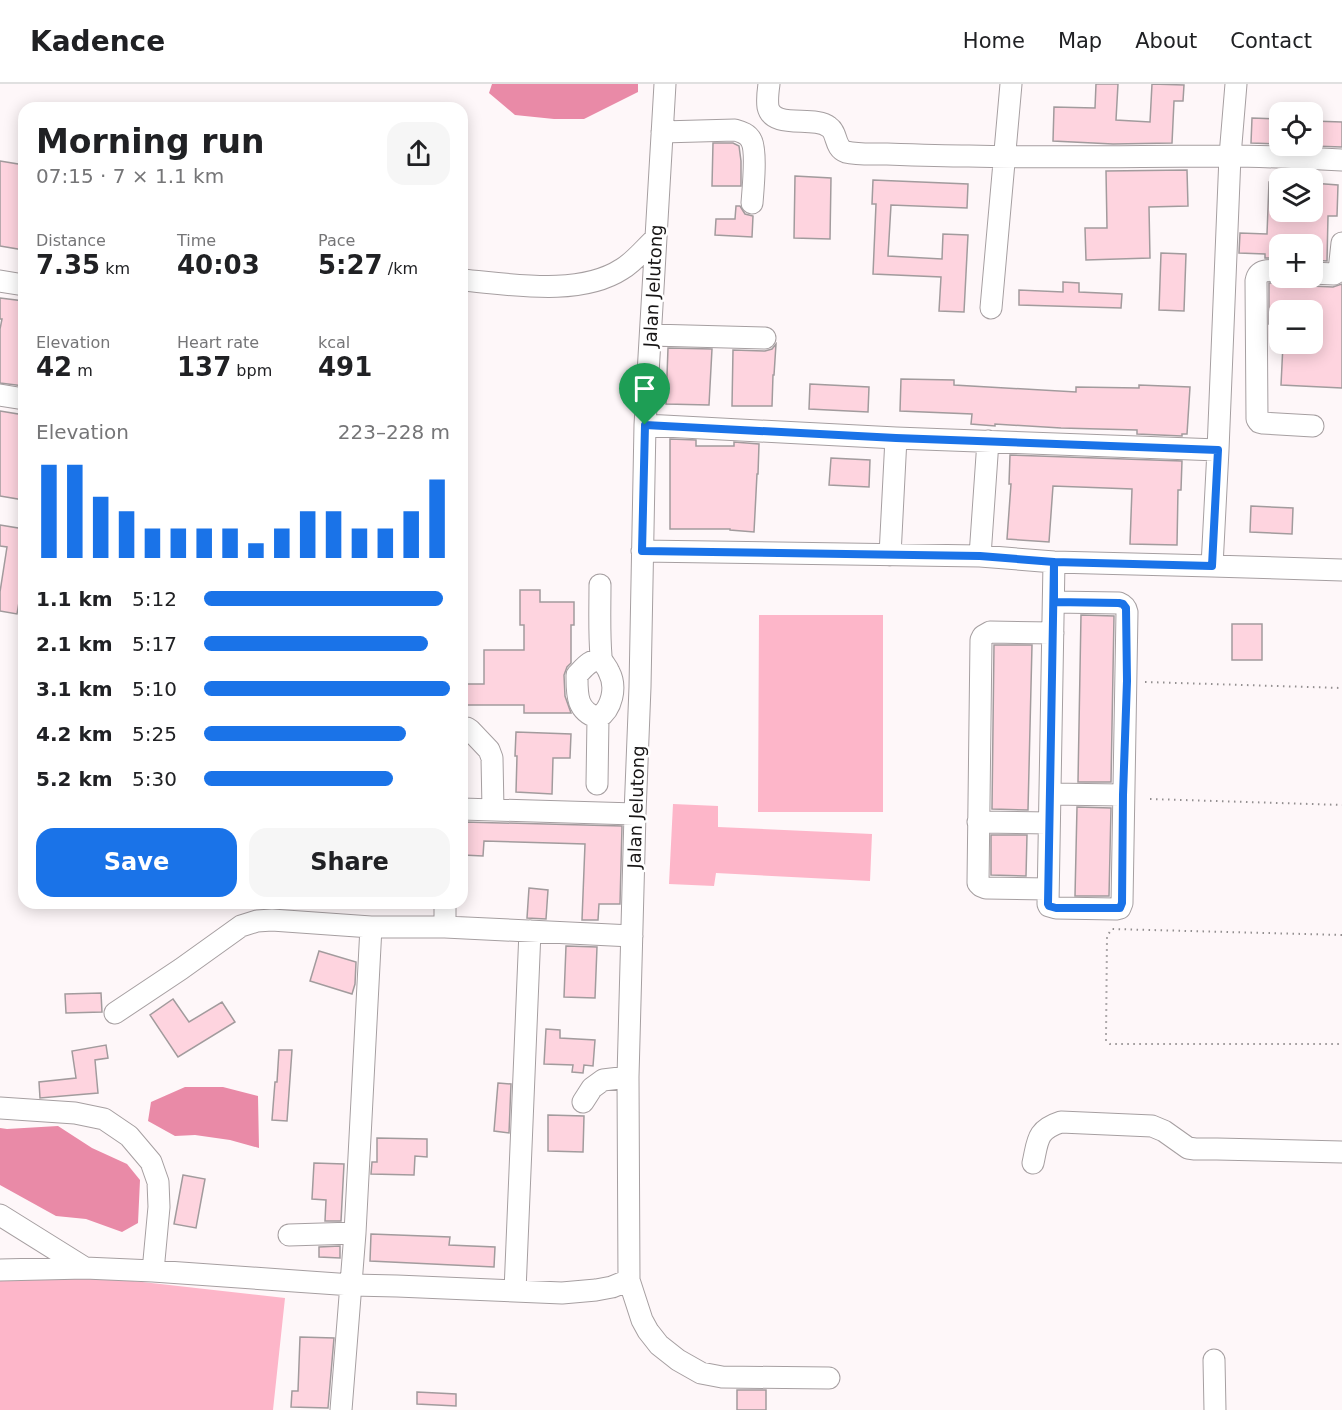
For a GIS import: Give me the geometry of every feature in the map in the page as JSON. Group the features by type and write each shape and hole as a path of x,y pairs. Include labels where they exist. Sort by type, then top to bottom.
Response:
{"street":[{"name":"Jalan Jelutong","path":"665,84 645,425 640,687 628,1077 629,1280 648,1331 659,1345 700,1373 722,1377 829,1378"},
{"path":"769,84 768,108 772,115 789,120 824,124 834,132 839,147 844,151 874,154 1004,157 1230,156 1342,160"},
{"path":"991,308 1011,84"},
{"path":"1212,566 1230,156 1236,84"},
{"path":"662,132 735,130 746,134 752,141 754,150 752,203"},
{"path":"468,281 517,285 583,284 603,279 623,269 656,238"},
{"path":"1323,274 1334,274 1339,271 1342,243"},
{"path":"1269,272 1261,272 1257,275 1256,281 1257,419 1263,423 1313,426"},
{"path":"0,281 18,284"},
{"path":"651,335 765,338"},
{"path":"1222,352 1256,350"},
{"path":"0,395 18,398"},
{"path":"645,425 896,438 1218,450"},
{"path":"890,555 886,513 896,438"},
{"path":"980,556 988,441"},
{"path":"642,551 980,556 1054,562 1342,570"},
{"path":"1054,562 1049,906 1062,909 1120,908 1122,906 1127,681 1126,608 1119,603 1054,602"},
{"path":"600,585 601,660 609,670 613,686 609,706 598,718 591,716 579,704 577,675 589,663 596,659 601,660"},
{"path":"1048,889 986,888 978,883 981,640 990,632 1053,633"},
{"path":"613,686 640,687"},
{"path":"597,784 598,718"},
{"path":"468,729 489,750 492,758 493,809"},
{"path":"1050,794 1123,795"},
{"path":"468,809 635,814"},
{"path":"978,822 1049,824"},
{"path":"260,909 263,915 272,920"},
{"path":"445,909 445,927"},
{"path":"115,1013 241,926 257,921 632,936"},
{"path":"340,1410 352,1285 371,927"},
{"path":"515,1291 530,931"},
{"path":"583,1102 592,1088 603,1080 628,1077"},
{"path":"0,1108 75,1113 104,1119 129,1136 151,1162 158,1182 159,1207 153,1271"},
{"path":"1033,1163 1037,1142 1042,1131 1060,1122 1152,1126 1164,1131 1188,1148 1195,1149 1342,1152"},
{"path":"0,1215 85,1268"},
{"path":"290,1235 355,1233"},
{"path":"0,1270 85,1268 352,1285 562,1293 612,1287 629,1280"},
{"path":"1214,1360 1215,1410"}],"path":[{"path":"1127,681 1342,688"},
{"path":"1150,799 1342,805"},
{"path":"1342,935 1112,929 1107,936 1106,1041 1110,1044 1342,1044"}],"shaded area":[{"path":"492,84 638,84 638,92 584,119 554,119 515,115 489,93"},
{"path":"759,615 883,615 883,812 758,812"},
{"path":"673,804 718,806 718,827 872,834 870,881 716,873 714,886 669,884"},
{"path":"185,1087 223,1087 258,1096 259,1148 230,1140 195,1135 175,1136 148,1121 151,1102"},
{"path":"58,1126 92,1148 127,1164 140,1180 138,1223 122,1232 86,1219 56,1216 0,1185 0,1128"},
{"path":"89,1276 285,1298 273,1410 0,1410 0,1279"}],"building":[{"path":"1096,84 1118,84 1116,120 1150,122 1152,84 1184,85 1183,101 1174,101 1172,143 1113,144 1053,141 1054,107 1095,108"},
{"path":"1252,118 1269,119 1269,144 1251,143"},
{"path":"1323,121 1342,122 1342,147 1323,146"},
{"path":"713,143 733,143 739,146 741,186 712,186"},
{"path":"0,161 18,164 18,249 0,246"},
{"path":"1187,170 1188,206 1149,207 1150,258 1086,260 1085,228 1107,228 1106,171"},
{"path":"795,176 831,178 830,239 794,238"},
{"path":"873,180 968,184 967,208 891,205 888,256 942,259 943,234 968,235 964,312 939,311 941,277 873,274 876,204 872,204"},
{"path":"1269,182 1269,222 1323,222 1323,184 1338,185 1337,216 1328,216 1327,261 1323,261 1323,234 1269,234 1269,258 1265,258 1265,254 1239,253 1240,233 1267,234"},
{"path":"736,206 740,206 745,214 753,216 752,237 715,235 716,219 735,219"},
{"path":"1161,253 1186,254 1184,311 1159,310"},
{"path":"1063,282 1079,283 1079,292 1122,294 1121,308 1019,305 1019,290 1063,292"},
{"path":"1342,284 1342,388 1281,385 1283,354 1323,354 1323,300 1269,300 1269,288 1323,288"},
{"path":"0,298 18,300 18,385 0,383 2,319 0,319"},
{"path":"776,344 772,406 732,406 733,350 765,351 772,349"},
{"path":"668,348 712,349 709,405 666,404"},
{"path":"901,379 954,380 954,385 1076,392 1076,387 1139,388 1139,385 1190,387 1187,434 1182,434 1182,436 1137,434 1137,430 995,424 995,426 971,424 972,414 900,411"},
{"path":"810,384 869,387 868,412 809,409"},
{"path":"0,411 18,414 18,499 0,496"},
{"path":"670,439 696,440 696,446 734,446 734,442 759,444 754,532 730,529 670,529"},
{"path":"1010,455 1182,461 1181,490 1178,490 1177,545 1130,544 1132,489 1053,486 1049,542 1007,539 1011,484 1009,484"},
{"path":"831,458 870,460 869,487 829,485"},
{"path":"1251,506 1293,508 1292,534 1250,532"},
{"path":"0,525 18,528 17,614 0,611 0,592 7,547 0,546"},
{"path":"520,590 540,590 540,602 574,602 574,625 571,625 571,663 564,675 565,696 571,713 524,713 524,705 468,705 468,684 484,684 484,650 524,650 524,625 520,625"},
{"path":"1081,615 1114,616 1111,782 1078,782"},
{"path":"1232,624 1262,624 1262,660 1232,660"},
{"path":"994,645 1032,645 1028,810 992,809"},
{"path":"516,732 571,734 570,758 553,758 552,794 516,792"},
{"path":"1077,807 1111,808 1109,896 1075,896"},
{"path":"468,822 622,826 620,904 599,904 598,920 582,920 585,844 484,841 483,856 468,855"},
{"path":"991,835 1027,835 1026,876 991,875"},
{"path":"529,888 548,890 546,919 527,918"},
{"path":"566,946 597,947 595,998 564,997"},
{"path":"319,951 356,962 352,994 310,981"},
{"path":"101,993 102,1012 66,1013 65,994"},
{"path":"173,999 189,1022 222,1002 235,1022 178,1057 150,1015"},
{"path":"546,1029 560,1030 560,1038 595,1040 593,1066 584,1065 583,1073 572,1072 573,1065 544,1064"},
{"path":"106,1045 108,1058 95,1060 98,1093 40,1098 39,1082 76,1078 72,1051"},
{"path":"279,1050 292,1050 287,1121 272,1120"},
{"path":"498,1083 511,1084 509,1133 494,1131"},
{"path":"548,1115 584,1116 583,1152 548,1151"},
{"path":"377,1138 427,1139 427,1157 415,1156 414,1175 371,1174 372,1162 377,1162"},
{"path":"314,1163 344,1164 341,1221 325,1221 326,1200 312,1199"},
{"path":"183,1175 205,1179 196,1228 174,1224"},
{"path":"371,1234 450,1237 449,1245 495,1247 494,1267 370,1261"},
{"path":"340,1246 340,1258 319,1257 319,1247"},
{"path":"300,1337 334,1338 328,1408 291,1407 292,1391 298,1391"},
{"path":"737,1390 766,1390 766,1410 737,1410"},
{"path":"417,1392 456,1394 456,1406 417,1404"}],"route":[{"path":"645,425 642,551 980,556 1054,562 1054,602 1123,604 1127,612 1127,681 1122,906 1120,908 1052,908 1048,904 1054,562 1212,566 1218,450 896,438 645,425"}]}
